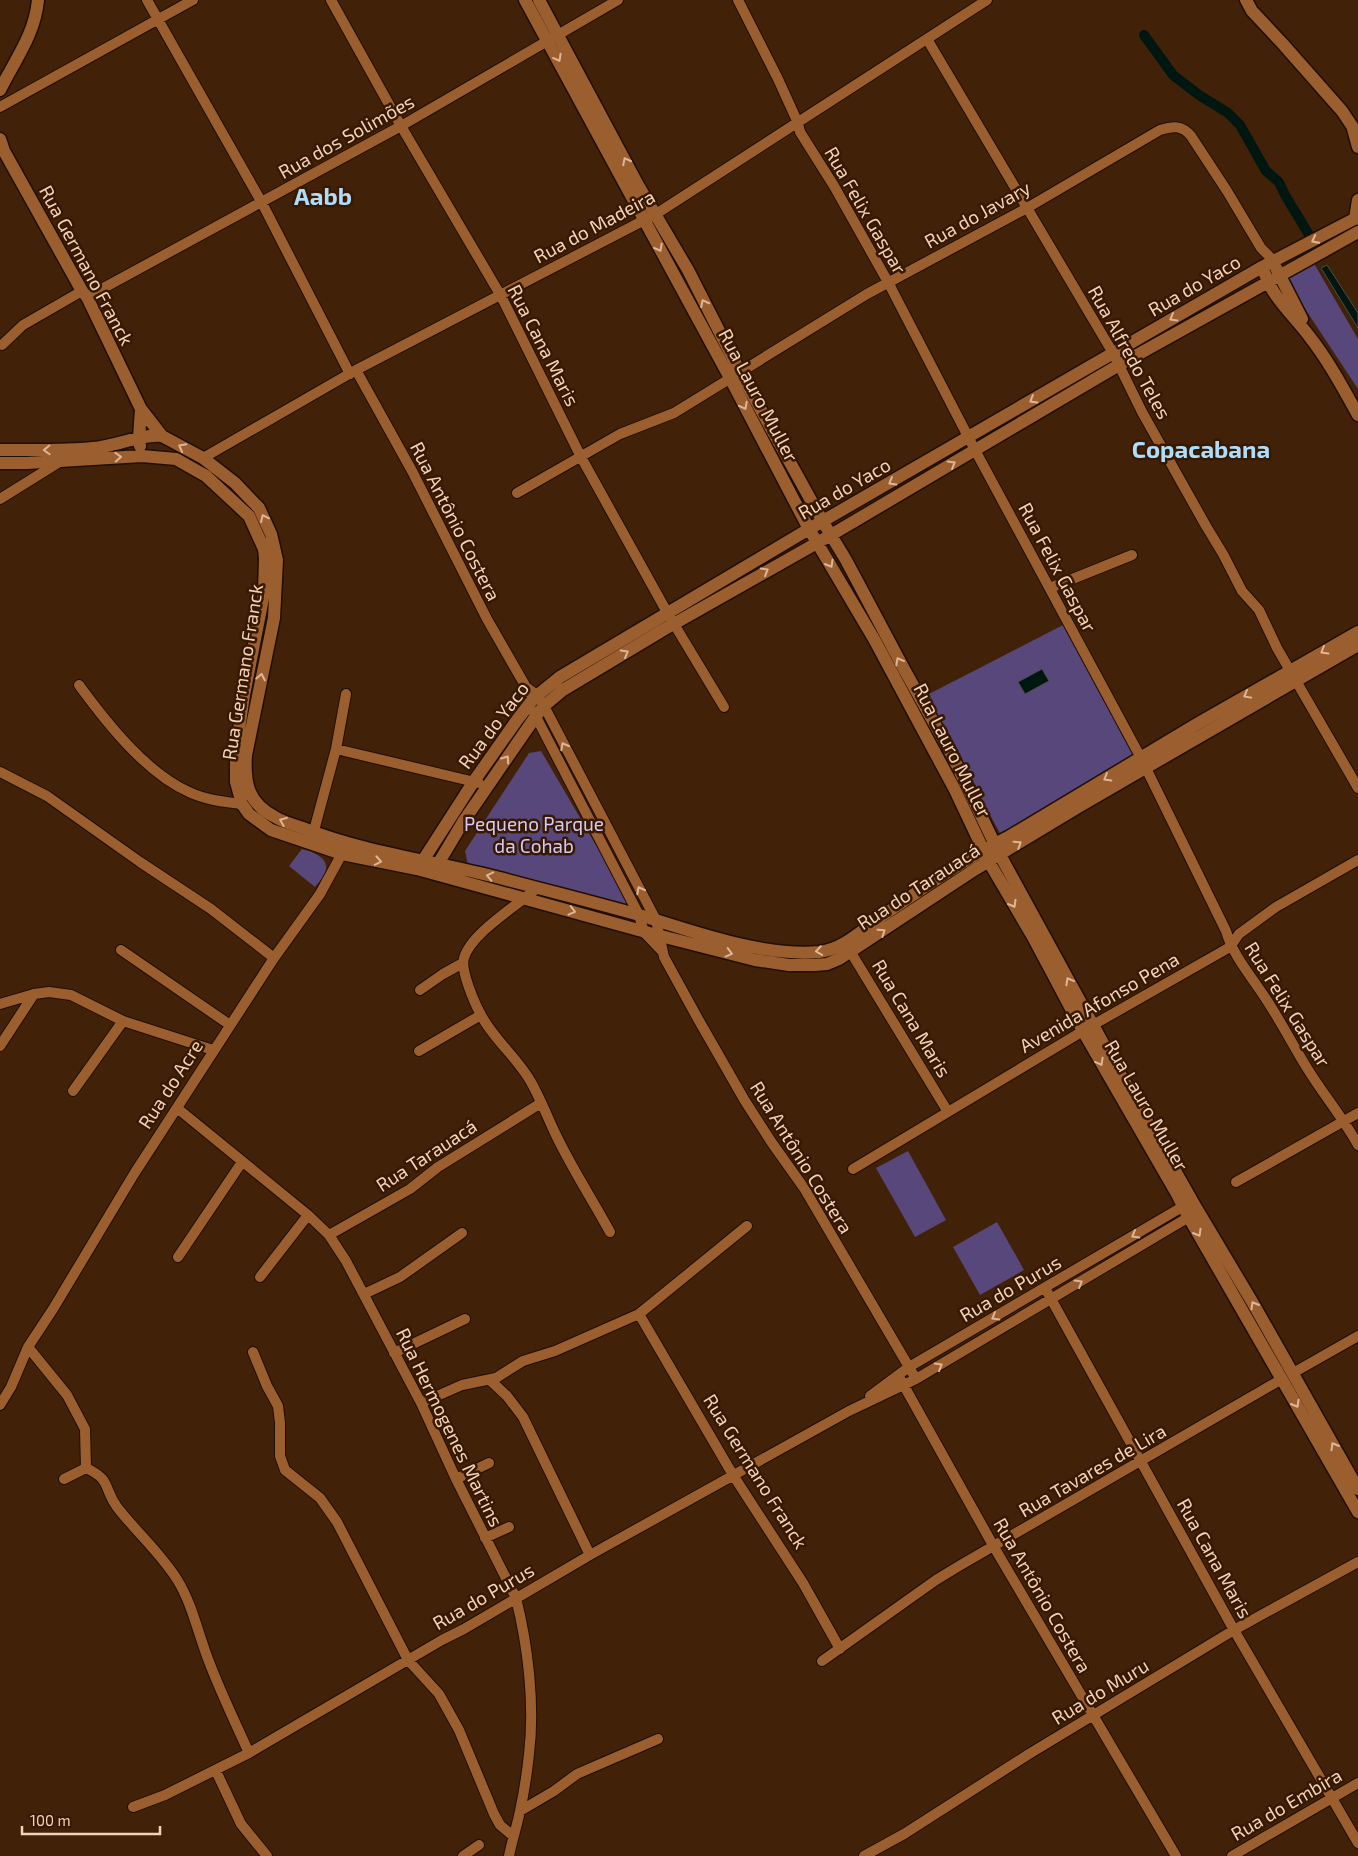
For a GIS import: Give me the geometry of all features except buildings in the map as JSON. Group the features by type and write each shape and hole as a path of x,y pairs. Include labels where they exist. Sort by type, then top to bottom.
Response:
{"street":[{"path":"0,90 31,31 36,17 38,0"},
{"name":"Rua Antônio Costera","path":"147,0 262,203 353,372 412,471 487,619 536,705 582,779 656,920 662,951"},
{"path":"0,107 193,0"},
{"name":"Rua Cana Maris","path":"331,0 401,126 501,296 581,457 671,619 724,707"},
{"name":"Rua Lauro Muller","path":"526,0 553,38 735,375 846,560 952,755 991,853"},
{"name":"Rua Lauro Muller","path":"539,0 553,38"},
{"name":"Rua dos Solimões","path":"2,345 23,325 262,203 401,126 618,0"},
{"name":"Rua Felix Gaspar","path":"738,0 798,123 800,132 834,186 888,282 975,450 1144,763 1226,931 1230,947 1358,1145"},
{"name":"Rua do Madeira","path":"203,458 353,372 650,217 987,0"},
{"path":"1246,0 1252,11 1342,111 1356,132 1358,147"},
{"name":"Rua Alfredo Teles","path":"927,39 1113,353 1147,421 1242,591 1259,610 1277,648 1358,788"},
{"name":"Rua do Javary","path":"517,493 620,434 674,413 842,308 1027,208 1160,130 1174,126 1186,130 1227,191 1261,248 1268,264"},
{"name":"Rua Germano Franck","path":"0,139 4,151 84,294 141,409 162,436 203,458 235,483 259,508 271,534 277,560 274,618 262,640 244,695 236,750 236,782 242,804 249,814 271,830 312,838 344,849 435,869 525,899"},
{"path":"1357,227 1358,200"},
{"name":"Rua do Yaco","path":"671,619 809,529 970,438 1268,264 1357,227"},
{"name":"Rua do Yaco","path":"420,865 474,781 560,677 831,535 1119,365 1273,278 1357,227"},
{"path":"1268,264 1278,298 1310,338 1358,414"},
{"name":"Rua Lauro Muller","path":"735,375 809,529 878,647 991,853 1033,937 1088,1028 1287,1376 1358,1488"},
{"name":"Rua Germano Franck","path":"141,409 139,438 142,456 160,456 176,459 206,476 250,516 264,549 262,640 245,773 251,795 268,813 312,838"},
{"path":"0,464 61,461 139,438 162,436 160,456"},
{"path":"0,499 61,461 69,449"},
{"path":"0,450 69,449 93,453 142,456"},
{"path":"1050,588 1132,555"},
{"path":"1293,676 1358,632"},
{"path":"1293,676 1358,645"},
{"name":"Rua do Tarauacá","path":"525,899 754,960 789,965 827,964 848,948 883,915 939,886 991,853 1144,763 1197,724 1293,676"},
{"path":"79,685 100,714 130,747 165,779 189,792 218,802 242,804"},
{"path":"312,838 336,749 346,694"},
{"name":"Rua Antônio Costera","path":"536,705 571,786 639,915 644,932 662,951 745,1101 804,1188 916,1379"},
{"name":"Rua do Yaco","path":"435,869 488,786 536,705"},
{"path":"336,749 474,781 488,786"},
{"path":"0,772 47,796 140,862 211,909 274,958"},
{"path":"571,786 582,779"},
{"name":"Rua do Acre","path":"0,1405 11,1387 28,1347 54,1309 156,1138 274,958 320,894 344,849"},
{"name":"Avenida Afonso Pena","path":"853,1169 1088,1028 1230,947 1240,934 1276,907 1358,860"},
{"name":"Rua Germano Franck","path":"435,869 537,888"},
{"path":"618,876 629,869"},
{"path":"537,888 494,921 477,938 464,957 465,975 481,1015 502,1046 520,1064 531,1082 555,1133 610,1232"},
{"name":"Rua do Tarauacá","path":"537,888 755,947 795,952 848,948"},
{"name":"Rua Cana Maris","path":"848,948 948,1112"},
{"path":"121,950 230,1026"},
{"path":"420,990 463,963"},
{"path":"0,1004 34,994 49,992 71,995 122,1021 213,1050"},
{"path":"0,1046 34,994"},
{"path":"419,1051 481,1015"},
{"path":"73,1092 122,1021"},
{"name":"Rua Tarauacá","path":"329,1235 410,1189 438,1167 541,1103"},
{"name":"Rua Hermogenes Martins","path":"177,1108 308,1215 329,1235 346,1261 421,1403 456,1479 516,1598 521,1618 530,1682 530,1716 529,1754 520,1811 513,1836"},
{"path":"1236,1182 1358,1113"},
{"path":"178,1257 242,1162"},
{"name":"Rua do Purus","path":"849,1411 909,1367 1045,1288 1190,1209"},
{"name":"Rua do Purus","path":"133,1807 165,1795 249,1753 590,1555 849,1411 916,1379 1051,1300 1190,1209"},
{"path":"260,1277 308,1215"},
{"path":"421,1403 462,1385 490,1380 523,1361 555,1351 639,1314 747,1226"},
{"path":"364,1294 400,1277 462,1233"},
{"name":"Rua Cana Maris","path":"1045,1288 1234,1630 1358,1843"},
{"name":"Rua Germano Franck","path":"639,1314 733,1475 804,1583 840,1649"},
{"path":"394,1353 466,1319"},
{"name":"Rua Tavares de Lira","path":"822,1661 936,1580 1358,1336"},
{"path":"28,1347 67,1395 84,1429 86,1468"},
{"path":"253,1352 267,1386 278,1406 280,1456 285,1470 320,1498 337,1522 408,1660 439,1694 459,1730 494,1814 500,1825 513,1836 509,1856"},
{"name":"Rua Antônio Costera","path":"898,1375 994,1547 1176,1856"},
{"name":"Rua Lauro Muller","path":"1287,1376 1358,1512"},
{"path":"490,1380 507,1396 522,1417 590,1555"},
{"path":"456,1479 489,1463"},
{"path":"64,1479 86,1468"},
{"path":"86,1468 97,1473 105,1481 110,1498 139,1534 156,1550 177,1580 190,1607 219,1685 249,1753"},
{"path":"485,1538 509,1527"},
{"name":"Rua do Muru","path":"864,1856 904,1834 1029,1754 1234,1630 1358,1562"},
{"path":"520,1811 554,1791 577,1774 658,1739"},
{"path":"216,1771 242,1824 267,1856"},
{"name":"Rua do Embira","path":"1232,1856 1358,1783"},
{"path":"463,1856 478,1845"}],"green space":[{"path":"1312,260 1358,339 1358,389 1284,277"},
{"path":"1063,625 1137,761 1002,837 925,696"},
{"name":"Pequeno Parque da Cohab","path":"541,751 627,898 626,908 468,865 465,851 529,753"},
{"path":"302,849 318,855 326,865 325,874 315,887 289,866"},
{"path":"908,1151 946,1220 915,1237 876,1168"},
{"path":"997,1222 1024,1270 980,1295 953,1247"}],"water":[{"path":"1327,265 1358,313 1358,328 1321,268"},
{"path":"1042,669 1049,681 1025,694 1018,682"}],"waterway":[{"path":"1144,35 1173,75 1199,95 1228,113 1240,125 1266,171 1279,182 1308,233"}],"district":[{"name":"Aabb","path":"323,195"},
{"name":"Copacabana","path":"1201,448"}]}
